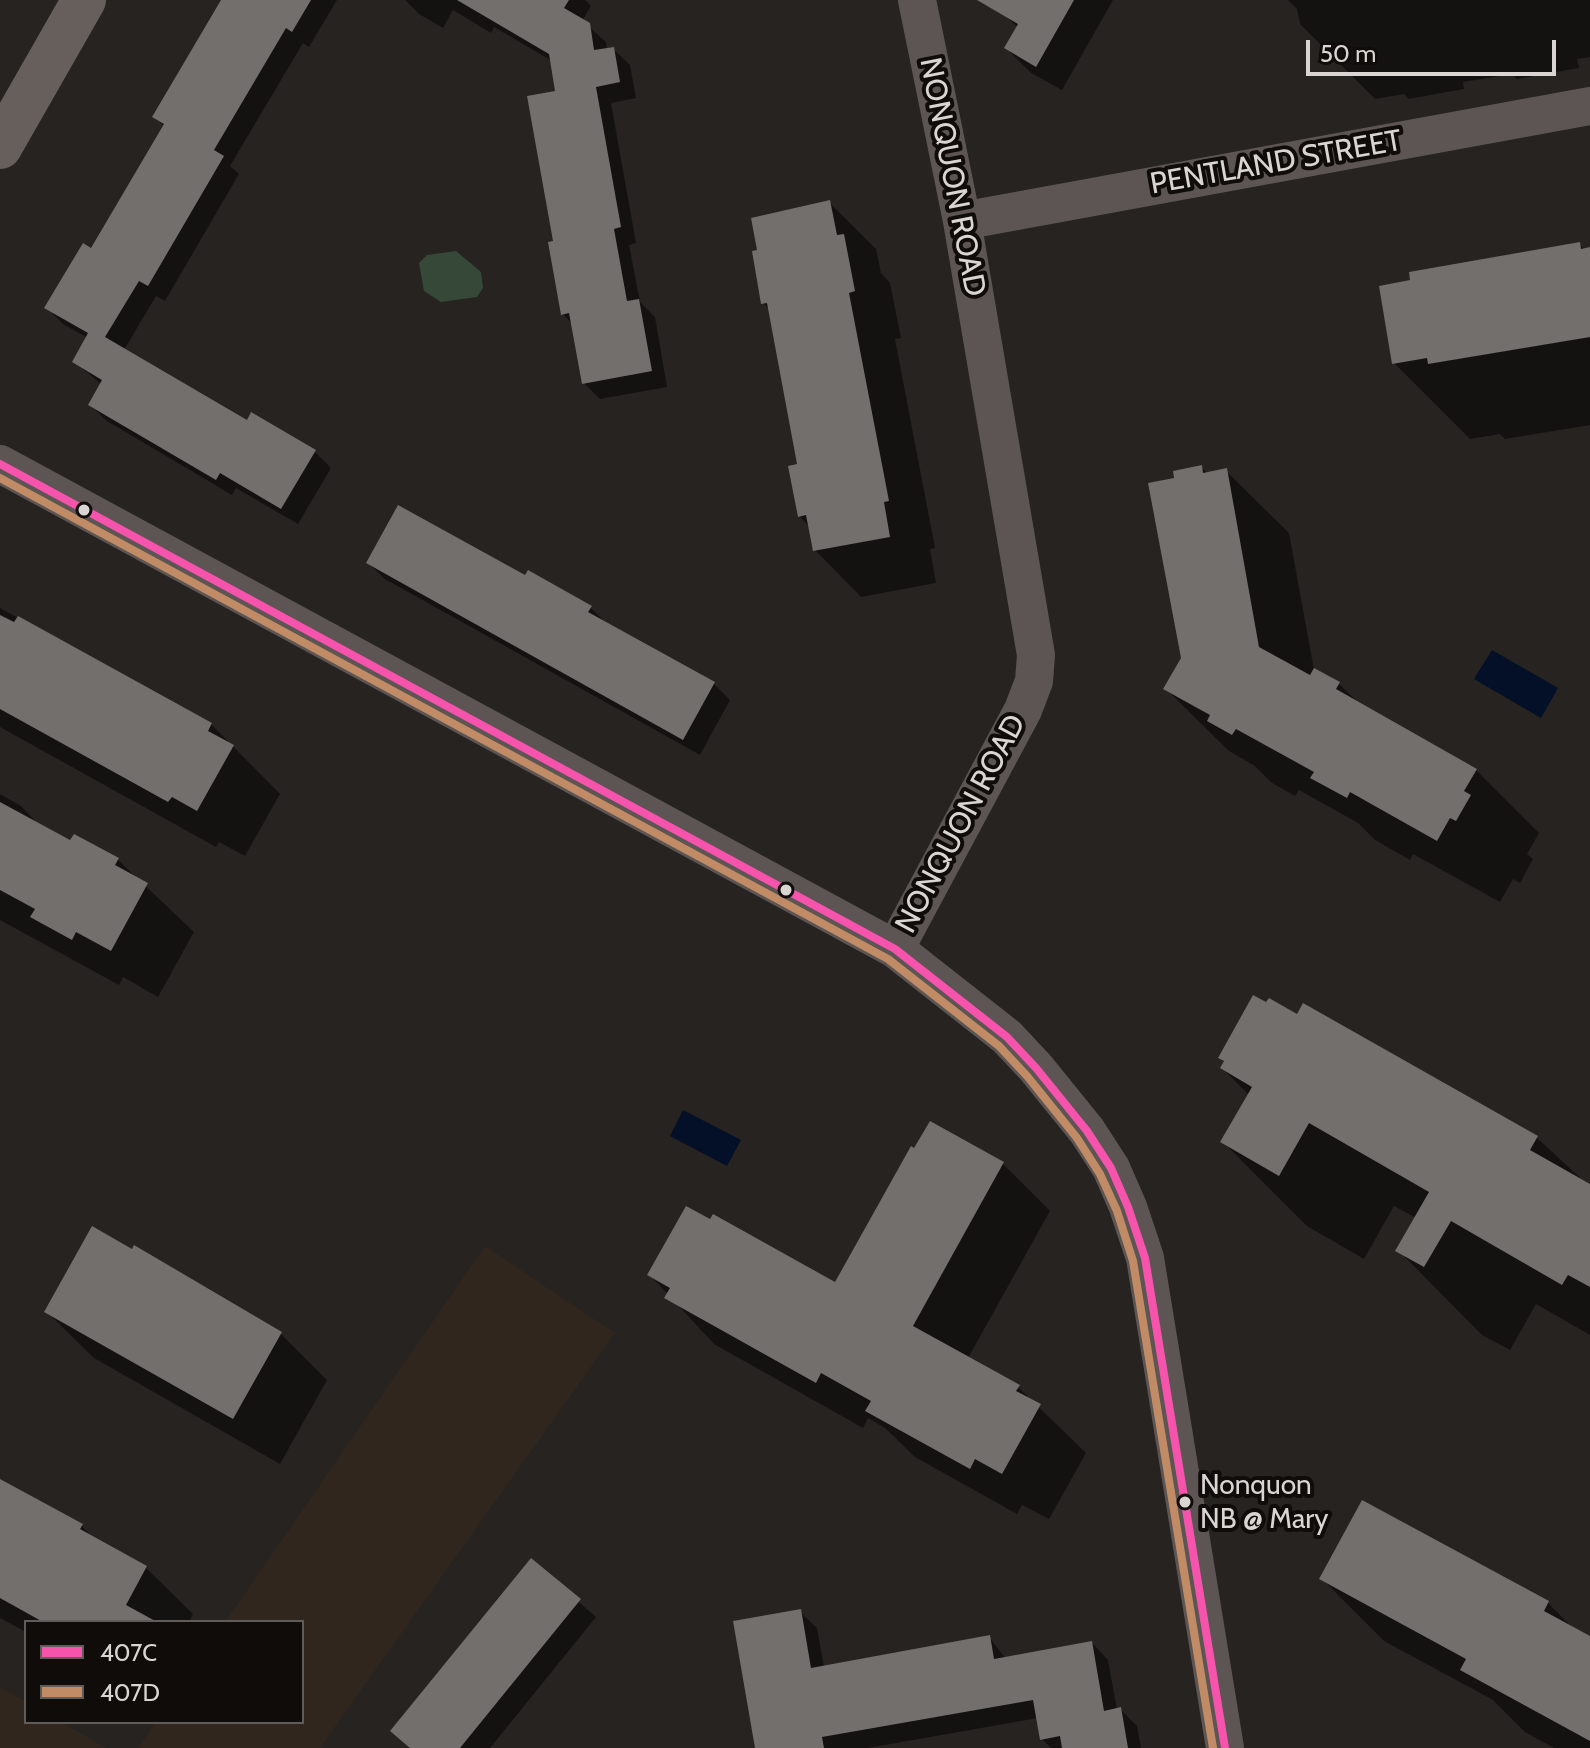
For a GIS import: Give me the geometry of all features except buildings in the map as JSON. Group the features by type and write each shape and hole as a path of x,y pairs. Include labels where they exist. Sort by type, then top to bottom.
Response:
{"main road":[{"path":"0,147 84,0"}],"street":[{"name":"NONQUON ROAD","path":"917,0 962,221 1036,655 1034,681 1023,710 895,949 985,1018 1036,1068 1087,1131 1111,1168 1128,1207 1145,1258 1225,1748"},
{"name":"PENTLAND STREET","path":"962,221 1590,106"},
{"path":"0,464 895,949"}],"shaded area":[{"path":"485,1246 615,1333 320,1748 138,1748 155,1724 304,1724 304,1620 226,1620"},
{"path":"0,1687 24,1701 24,1724 64,1724 106,1748 0,1748"}],"green space":[{"path":"456,251 481,272 483,288 477,297 441,302 424,291 419,263 427,255"}],"water":[{"path":"1492,650 1558,688 1541,718 1474,679"},
{"path":"683,1110 741,1140 727,1166 670,1136"}],"transit line":[{"name":"407C","path":"0,464 895,949 1007,1037 1087,1131 1111,1168 1145,1258 1225,1748"},
{"name":"407D","path":"0,478 888,959 999,1046 1077,1138 1100,1174 1117,1211 1133,1261 1213,1748"}],"place":[{"name":"Nonquon NB @ Mary","path":"1185,1502"}]}
